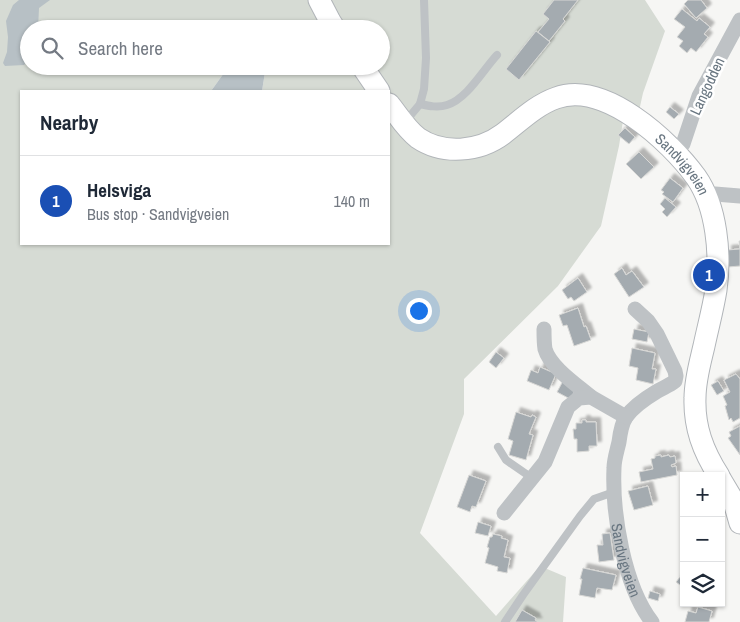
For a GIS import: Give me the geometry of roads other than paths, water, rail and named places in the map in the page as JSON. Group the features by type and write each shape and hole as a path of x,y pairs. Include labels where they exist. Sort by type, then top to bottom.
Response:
{"main road":[{"path":"319,0 329,20"},
{"path":"368,75 379,90"},
{"name":"Sandvigveien","path":"390,105 417,137 432,146 465,149 494,140 553,98 576,95 600,100 625,111 654,132 676,153 696,178 706,198 713,218 716,238 718,262 716,291 696,380 695,414 706,454 717,472"},
{"path":"725,487 734,502 740,523"}],"street":[{"name":"Langodden","path":"676,153 683,144 699,96 740,20"},
{"path":"706,198 716,194 740,196"},
{"path":"544,330 545,350 561,372 590,397 626,417 638,404 676,381 675,371 656,334 648,321 635,309"},
{"path":"504,513 545,462 568,407 578,398 590,397"},
{"name":"Sandvigveien","path":"626,417 614,467 614,492 618,529 625,565 637,598 652,622"}],"lane":[{"path":"404,123 420,104 424,89 426,58 424,0"},
{"path":"420,104 446,106 459,99 497,56"},
{"path":"498,447 506,460 532,478"},
{"path":"506,622 523,595 594,499 614,492"}],"place":[{"name":"Helsviga","path":"709,275"}]}
